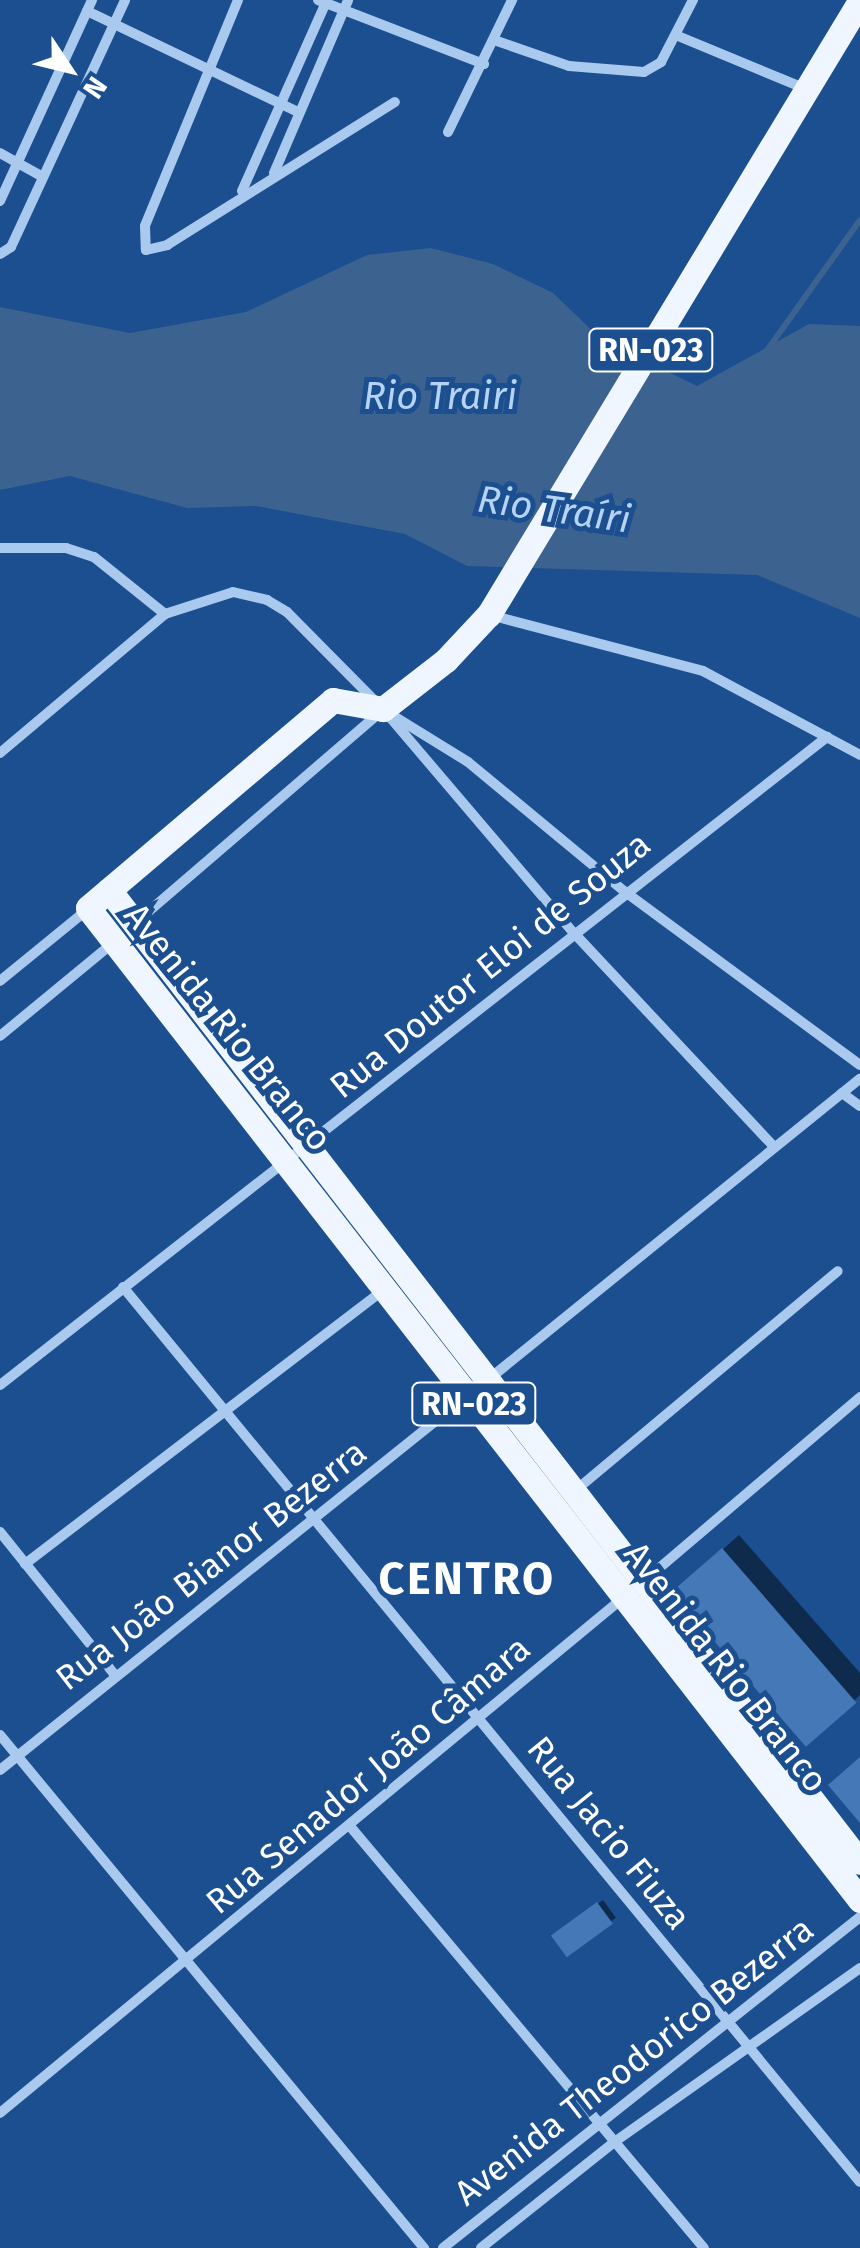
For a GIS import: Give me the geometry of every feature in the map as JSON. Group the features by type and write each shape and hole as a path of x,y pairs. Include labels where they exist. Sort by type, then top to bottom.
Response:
{"main road":[{"name":"RN-023","path":"383,709 446,660 506,592 860,1"},
{"path":"109,890 332,700 383,709"},
{"name":"Avenida Rio Branco","path":"124,933 109,890 88,908 124,933 299,1152 406,1271 489,1378 566,1498 860,1862"},
{"name":"Avenida Rio Branco","path":"299,1152 386,1288 467,1396 566,1498"},
{"name":"Avenida Rio Branco","path":"636,1587 860,1900"}],"street":[{"path":"0,254 11,247 125,0"},
{"path":"238,0 145,226 141,242 154,251 242,193 395,102"},
{"path":"448,132 512,0"},
{"path":"494,40 569,66 635,73 656,66 666,54 694,0"},
{"path":"242,193 324,1 346,5 484,64"},
{"path":"0,201 90,5 114,23 298,112"},
{"path":"273,174 346,5"},
{"path":"835,44 860,33"},
{"path":"678,36 801,99"},
{"path":"0,153 43,177"},
{"path":"0,548 66,548 94,558 165,614"},
{"path":"0,753 165,614 233,592 267,600 287,612 383,709 573,932 773,1146"},
{"path":"489,614 702,671 860,755"},
{"path":"383,709 468,762 624,891 860,1065"},
{"path":"0,1036 383,709"},
{"name":"Rua Doutor Eloi de Souza","path":"0,1385 624,891 827,737"},
{"path":"0,981 88,908"},
{"name":"Rua João Bianor Bezerra","path":"0,1770 114,1674 467,1396 860,1078"},
{"path":"842,1093 860,1106"},
{"path":"25,1564 406,1271"},
{"path":"566,1498 838,1272"},
{"name":"Rua Jacio Fiuza","path":"123,1287 860,2182"},
{"name":"Rua Senador João Câmara","path":"0,2113 481,1719 860,1397"},
{"path":"0,1532 114,1674"},
{"path":"0,1734 424,2248"},
{"path":"349,1826 704,2248"},
{"name":"Avenida Theodorico Bezerra","path":"443,2248 860,1917"},
{"name":"Avenida Theodorico Bezerra","path":"481,2248 613,2143 860,1968"}],"water":[{"name":"Rio Trairi","path":"431,248 493,264 553,293 601,339 697,386 809,324 860,326 860,618 757,575 467,566 405,534 256,506 187,508 70,476 0,490 0,307 130,333 246,312 367,255"}],"building":[{"path":"722,1548 856,1703 806,1747 671,1592"},
{"path":"860,1757 860,1823 828,1785"},
{"path":"597,1902 613,1924 567,1957 551,1936"}],"waterway":[{"path":"768,349 860,220"}],"district":[{"name":"CENTRO","path":"467,1580"}],"water label":[{"name":"Rio Traíri","path":"554,510"}]}
